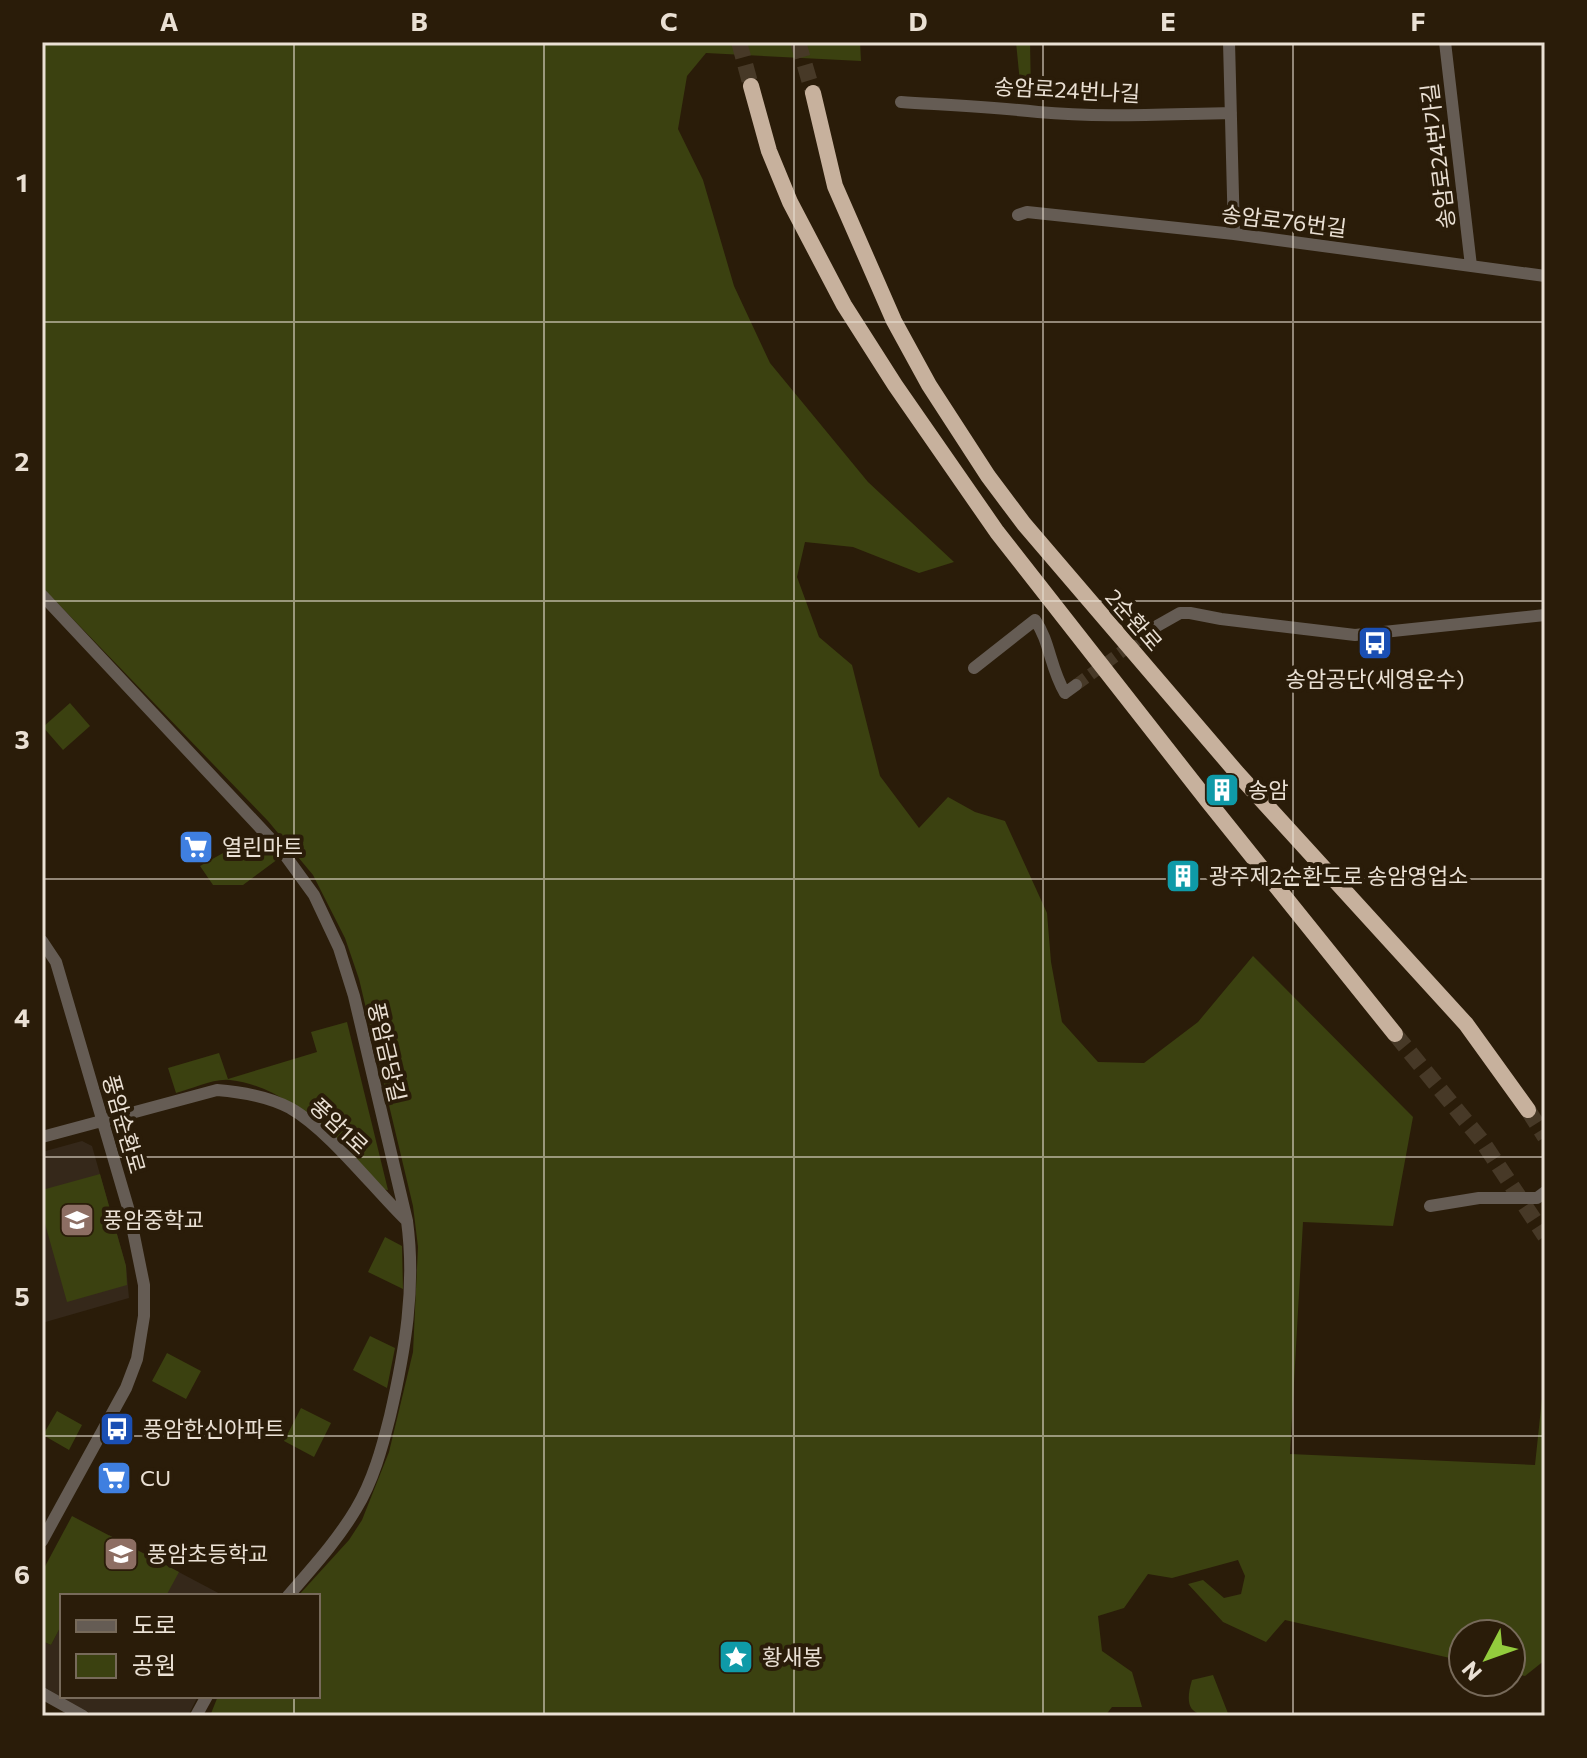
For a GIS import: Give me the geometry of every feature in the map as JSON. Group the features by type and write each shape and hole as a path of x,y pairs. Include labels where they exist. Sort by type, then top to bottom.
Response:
{"highway":[{"path":"751,86 769,151 802,228 844,305 895,385 997,532 1395,1034"},
{"name":"2순환로","path":"813,93 835,186 894,321 929,385 988,476 1034,536 1238,774 1466,1024 1528,1110"}],"street":[{"path":"1229,42 1234,234"},
{"name":"송암로24번가길","path":"1445,42 1471,266"},
{"name":"송암로24번나길","path":"901,102 1015,107 1037,112 1231,113"},
{"name":"송암로76번길","path":"1018,215 1027,212 1234,234 1545,276"},
{"name":"풍암금당길","path":"42,595 261,826 314,895 339,948 354,996 407,1221 411,1284 405,1348 382,1449 358,1507 329,1549 290,1594"},
{"path":"1157,626 1180,613 1190,613 1355,635 1545,615"},
{"path":"974,668 1035,620 1043,631 1051,665 1065,693 1076,685"},
{"name":"풍암순환로","path":"42,941 56,962 140,1255 144,1285 144,1316 137,1359 126,1388 42,1541"},
{"name":"풍암1로","path":"42,1137 217,1090 267,1098 291,1109 317,1128 407,1221"},
{"path":"1430,1206 1479,1198 1537,1198 1545,1192"},
{"path":"42,1693 83,1716"},
{"path":"196,1716 206,1698"}],"shaded area":[{"name":"풍암중학교","path":"82,1141 92,1146 126,1266 129,1298 42,1323 42,1152"},
{"name":"풍암초등학교","path":"109,1535 220,1594 78,1594"},
{"path":"60,1628 60,1696 42,1686 42,1641 51,1645"},
{"path":"63,1698 197,1698 188,1716 95,1716"}],"green space":[{"path":"42,42 860,42 861,61 706,53 687,76 678,129 703,180 734,286 770,363 868,482 954,562 919,573 853,547 805,542 797,577 819,637 852,665 880,776 919,828 948,797 975,812 1005,821 1047,913 1051,962 1062,1022 1098,1062 1144,1063 1198,1022 1253,956 1413,1117 1393,1226 1303,1222 1290,1454 1535,1465 1545,1370 1545,1660 1527,1674 1527,1618 1447,1618 1447,1657 1285,1620 1266,1642 1223,1622 1188,1584 1203,1580 1224,1598 1241,1594 1245,1576 1238,1560 1172,1578 1148,1574 1124,1608 1098,1616 1102,1651 1132,1672 1142,1707 1112,1707 1105,1716 210,1716 217,1698 320,1698 320,1594 300,1594 349,1540 362,1520 389,1452 413,1352 418,1247 413,1206 359,979 345,938 313,875 268,821 42,587"},
{"path":"1016,42 1030,42 1031,94 1021,93"},
{"path":"70,703 90,726 63,750 43,727"},
{"path":"255,835 278,859 243,885 213,885 200,866"},
{"path":"347,1022 388,1190 382,1189 314,1121 275,1094 230,1080 210,1082 176,1093 168,1068 219,1053 228,1079 317,1052 311,1032"},
{"name":"풍암중학교","path":"100,1174 126,1266 127,1285 67,1302 42,1213 42,1190"},
{"path":"385,1237 402,1246 403,1289 368,1272"},
{"path":"370,1336 395,1348 387,1388 353,1370"},
{"path":"167,1353 201,1371 186,1399 152,1381"},
{"path":"301,1408 331,1423 314,1457 284,1441"},
{"path":"57,1411 82,1425 69,1450 43,1435"},
{"path":"72,1516 179,1572 167,1594 60,1594 60,1628 51,1645 42,1641 42,1572"},
{"path":"1213,1675 1229,1716 1209,1716 1191,1708 1189,1692 1192,1680"}],"tunnel":[{"path":"739,42 751,86"},
{"path":"798,42 813,93"},
{"path":"1076,685 1157,626"},
{"path":"1395,1034 1482,1141 1545,1236"},
{"path":"1528,1110 1545,1137"}],"place":[{"name":"송암공단(세영운수)","path":"1375,643"},
{"name":"송암","path":"1222,790"},
{"name":"열린마트","path":"196,847"},
{"name":"광주제2순환도로 송암영업소","path":"1183,876"},
{"name":"풍암중학교","path":"77,1220"},
{"name":"풍암한신아파트","path":"117,1429"},
{"name":"CU","path":"114,1478"},
{"name":"풍암초등학교","path":"121,1554"},
{"name":"황새봉","path":"736,1657"}]}
